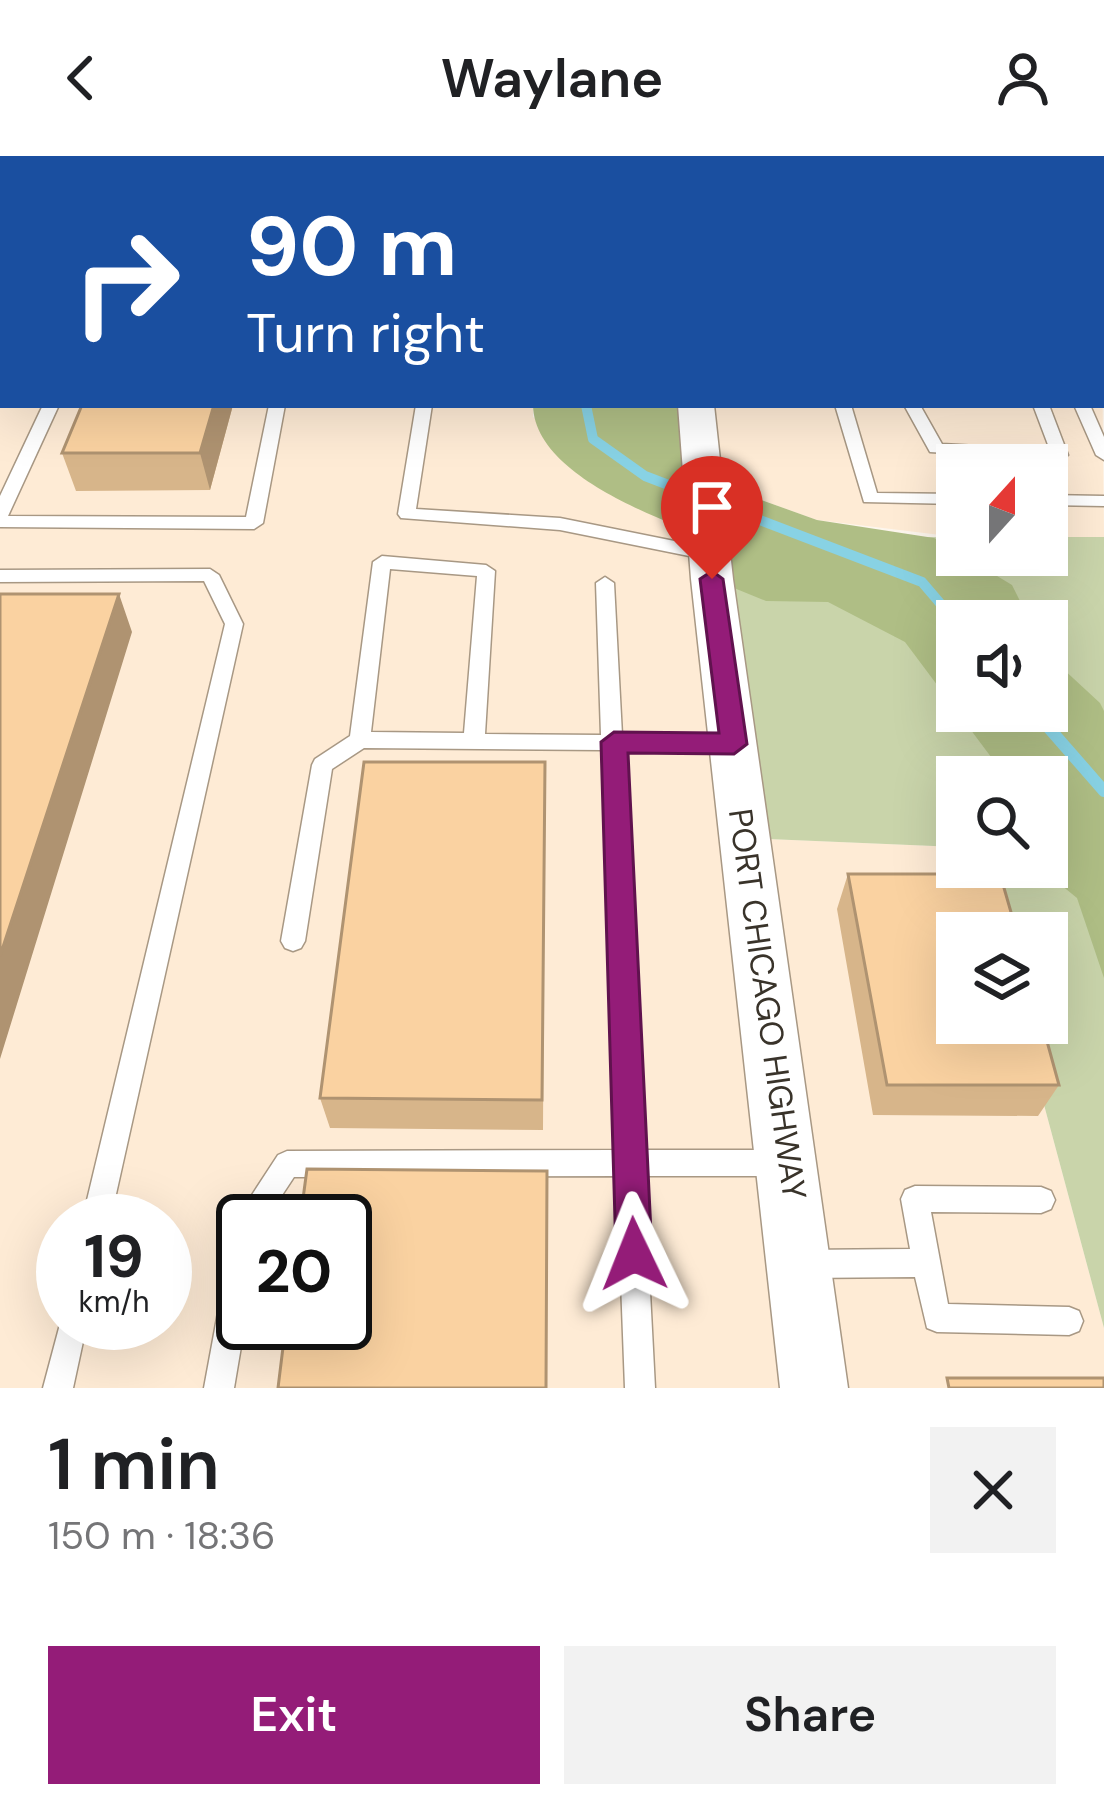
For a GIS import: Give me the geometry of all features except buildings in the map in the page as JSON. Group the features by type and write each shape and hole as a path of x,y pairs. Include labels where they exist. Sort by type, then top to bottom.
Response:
{"street":[{"name":"PORT CHICAGO HIGHWAY","path":"696,408 711,566 814,1388"}],"lane":[{"path":"50,408 0,518 254,523 277,408"},
{"path":"424,408 406,514 560,524 711,566"},
{"path":"844,408 870,497 936,499"},
{"path":"914,408 936,449"},
{"path":"1042,408 1056,444"},
{"path":"1068,454 1104,454 1083,408"},
{"path":"1068,500 1104,501"},
{"path":"360,740 382,562 486,572 474,741"},
{"path":"0,576 210,575 234,624 103,1194"},
{"path":"604,584 640,1388"},
{"path":"293,941 322,765 360,740 734,744"},
{"path":"267,1194 287,1164 789,1163"},
{"path":"1040,1200 915,1198 937,1318 1069,1321"},
{"path":"801,1264 926,1263"},
{"path":"58,1388 67,1350"},
{"path":"219,1388 226,1350"}],"shaded area":[{"path":"0,408 533,408 533,417 708,538 746,838 936,846 936,888 986,888 992,912 936,912 936,1044 1028,1044 1104,1328 1104,1388 0,1388"},
{"path":"696,408 1103,408 1104,537 1068,537 1068,444 936,444 936,534 817,520 703,479"}],"green space":[{"path":"534,408 696,408 703,479 817,520 934,538 936,576 997,576 1012,585 1020,600 936,600 936,683 905,642 828,602 766,601 712,579 708,538 601,490 553,452 539,430"},
{"path":"936,537 936,576 1068,576 1068,537 1104,537 1104,1328 1028,1044 1068,1044 1068,912 992,912 986,888 1068,888 1068,756 936,756 936,846 745,838 708,539"},
{"path":"1068,673 1100,703 1104,711 1104,978 1077,898 1065,888 1068,756 990,756 972,732 1068,732"}],"waterway":[{"path":"587,408 593,439 645,476 922,582 937,600"},
{"path":"1052,732 1104,791"}],"route":[{"path":"634,1254 614,742 734,744 712,579"}]}
